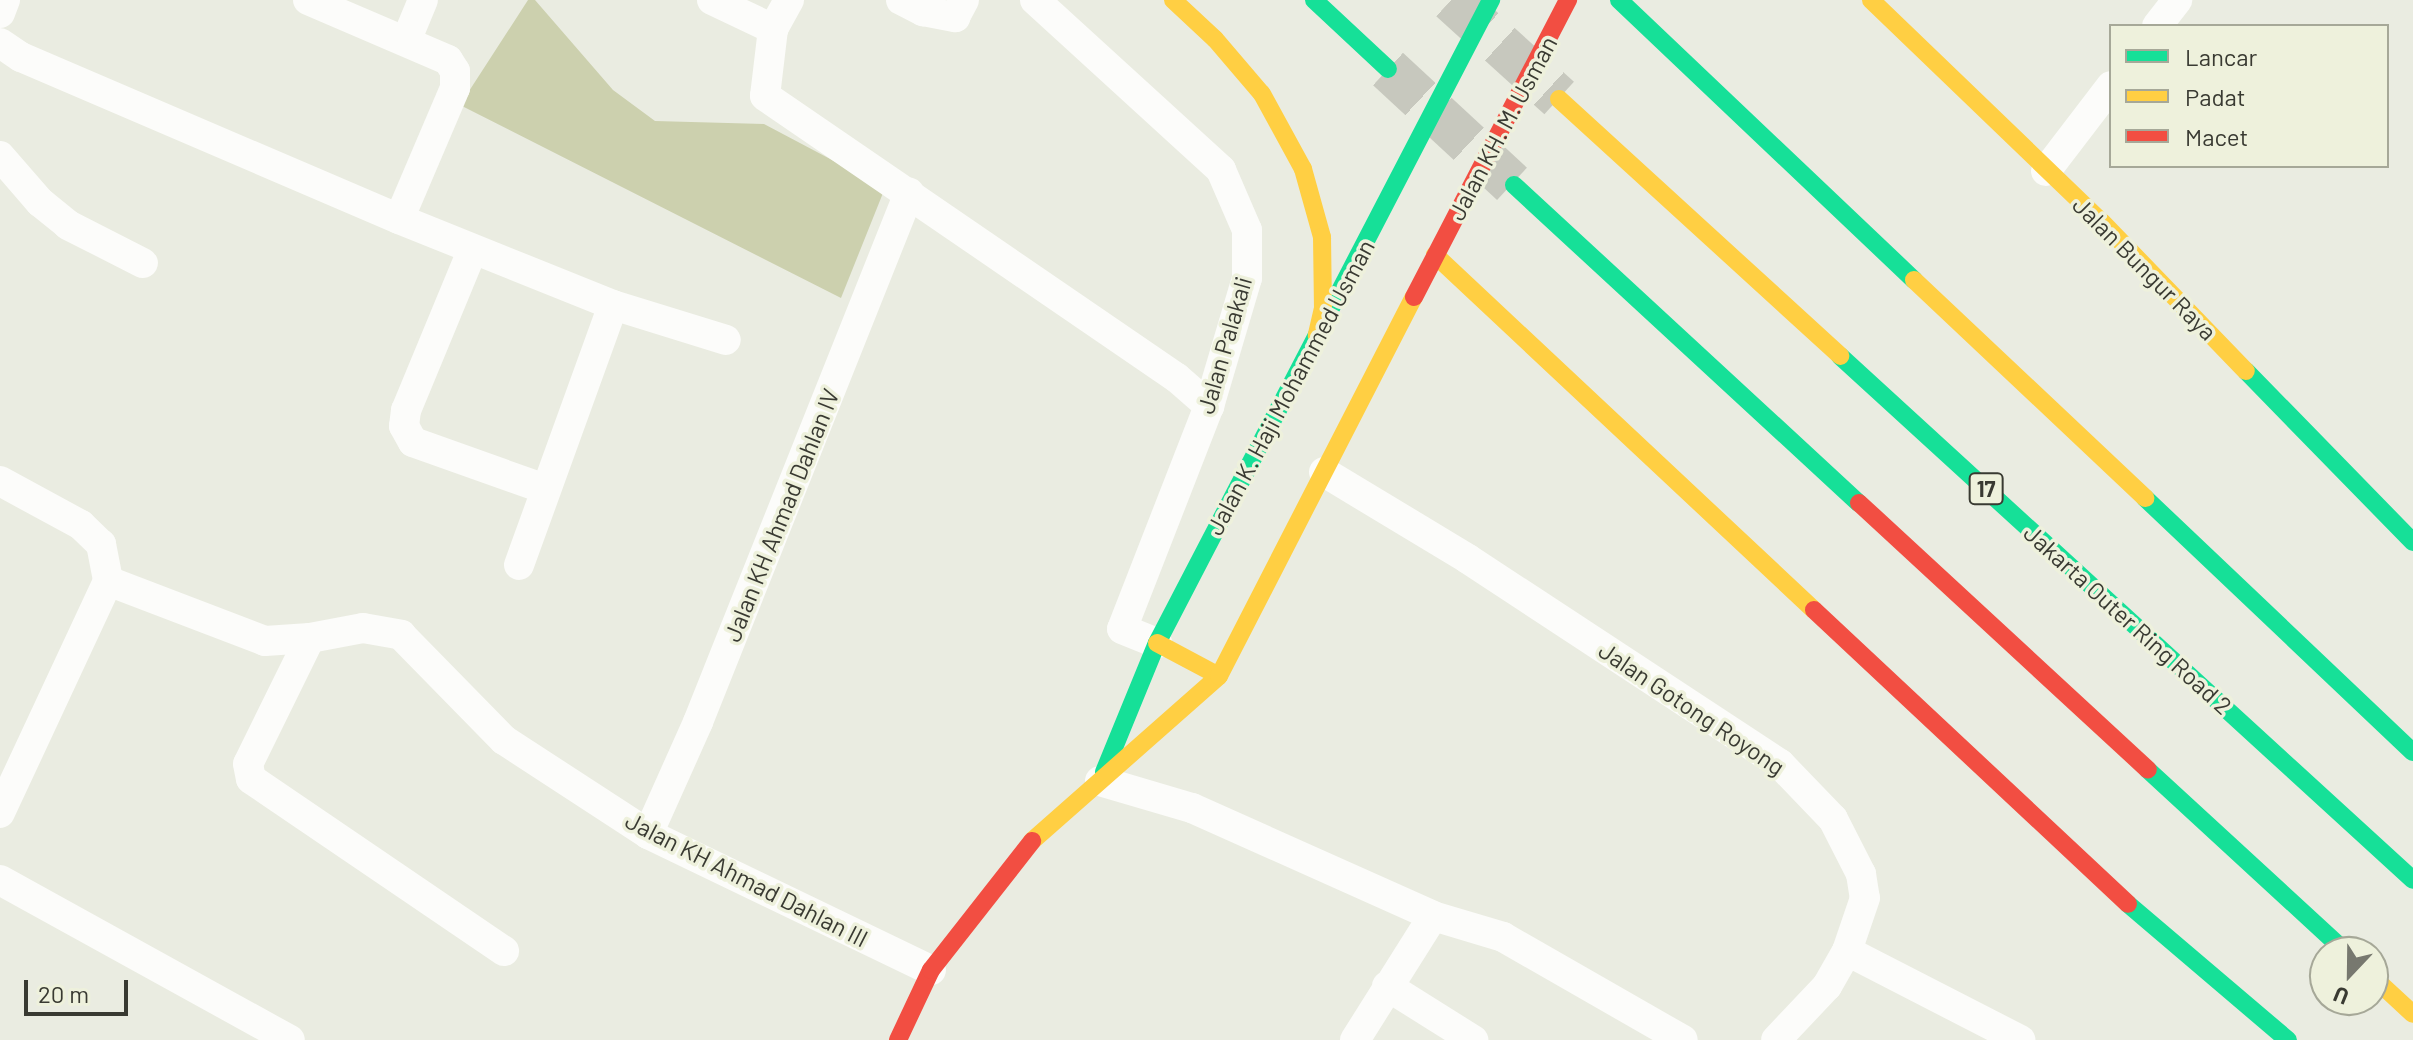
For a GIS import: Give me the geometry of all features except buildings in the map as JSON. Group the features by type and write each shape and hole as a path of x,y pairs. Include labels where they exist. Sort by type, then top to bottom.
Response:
{"main road":[{"path":"1173,0 1215,39 1262,94 1303,169 1322,237 1323,308 1317,335"},
{"path":"1314,0 1388,69"},
{"name":"Jalan K. Haji Mohammed Usman","path":"1100,781 1157,643 1491,0"},
{"name":"Jalan KH. M. Usman","path":"1435,255 1568,0"},
{"path":"1619,0 2413,752"},
{"name":"Jalan Bungur Raya","path":"1871,0 2102,222 2413,542"},
{"name":"Jakarta Outer Ring Road 2","path":"1559,99 2413,880"},
{"path":"1514,185 2329,936"},
{"path":"1435,255 2144,919 2288,1040"},
{"name":"Jalan K. Haji Mohammed Usman","path":"898,1040 931,970 1041,829 1219,676 1435,255"},
{"path":"1157,643 1219,676"},
{"path":"2389,992 2413,1014"}],"street":[{"path":"0,13 5,0"},
{"path":"308,0 448,60 455,71 455,88 399,219"},
{"path":"406,41 423,0"},
{"path":"712,0 773,29"},
{"path":"789,0 773,29 765,96 1177,378 1209,406"},
{"path":"901,0 923,11 955,17 964,0"},
{"name":"Jalan Palakali","path":"1035,0 1221,170 1247,230 1247,278 1209,406 1122,629 1157,643"},
{"path":"2159,24 2177,0"},
{"path":"0,43 36,63 472,251 613,305 726,340"},
{"path":"2046,171 2109,89"},
{"path":"0,156 40,202 68,225 143,263"},
{"name":"Jalan KH Ahmad Dahlan IV","path":"648,834 698,722 909,193"},
{"path":"472,251 406,410 404,426 413,442 545,489"},
{"path":"519,565 613,305"},
{"name":"Jalan Gotong Royong","path":"1324,472 1468,559 1780,764 1833,819 1861,874 1865,898 1847,951 1827,986 1776,1040"},
{"path":"0,481 81,525 101,544 108,581 0,813"},
{"name":"Jalan KH Ahmad Dahlan III","path":"108,581 265,641 310,638 363,628 401,635 504,740 648,834 931,970"},
{"path":"310,638 248,764 251,779 504,951"},
{"path":"1100,781 1192,808 1433,916 1503,937 1683,1040"},
{"path":"0,880 275,1037"},
{"path":"1355,1040 1433,916"},
{"path":"1847,951 2020,1040"},
{"path":"1387,986 1473,1040"}],"green space":[{"path":"528,0 535,0 613,90 655,121 764,124 885,188 841,298 460,105"}],"tunnel":[{"path":"1451,0 1559,98"},
{"path":"1388,69 1512,184"}],"traffic: fast":[{"path":"1314,0 1388,69"},
{"path":"1104,772 1157,643 1491,0"},
{"path":"1619,0 1914,280"},
{"path":"1514,185 1859,503"},
{"path":"1840,356 2413,880"},
{"path":"2246,371 2413,542"},
{"path":"2145,498 2413,752"},
{"path":"2148,770 2329,936"},
{"path":"2128,904 2288,1040"}],"traffic: slow":[{"path":"1173,0 1215,39 1262,94 1303,169 1322,237 1323,308 1317,335"},
{"path":"1871,0 2102,222 2246,371"},
{"path":"1559,99 1840,356"},
{"path":"1435,255 1814,610"},
{"path":"1914,280 2145,498"},
{"path":"1032,841 1219,676 1414,297"},
{"path":"1157,643 1219,676"},
{"path":"2389,992 2413,1014"}],"traffic: jam":[{"path":"1414,297 1568,0"},
{"path":"1859,503 2148,770"},
{"path":"1814,610 2128,904"},
{"path":"898,1040 931,970 1032,841"}]}
